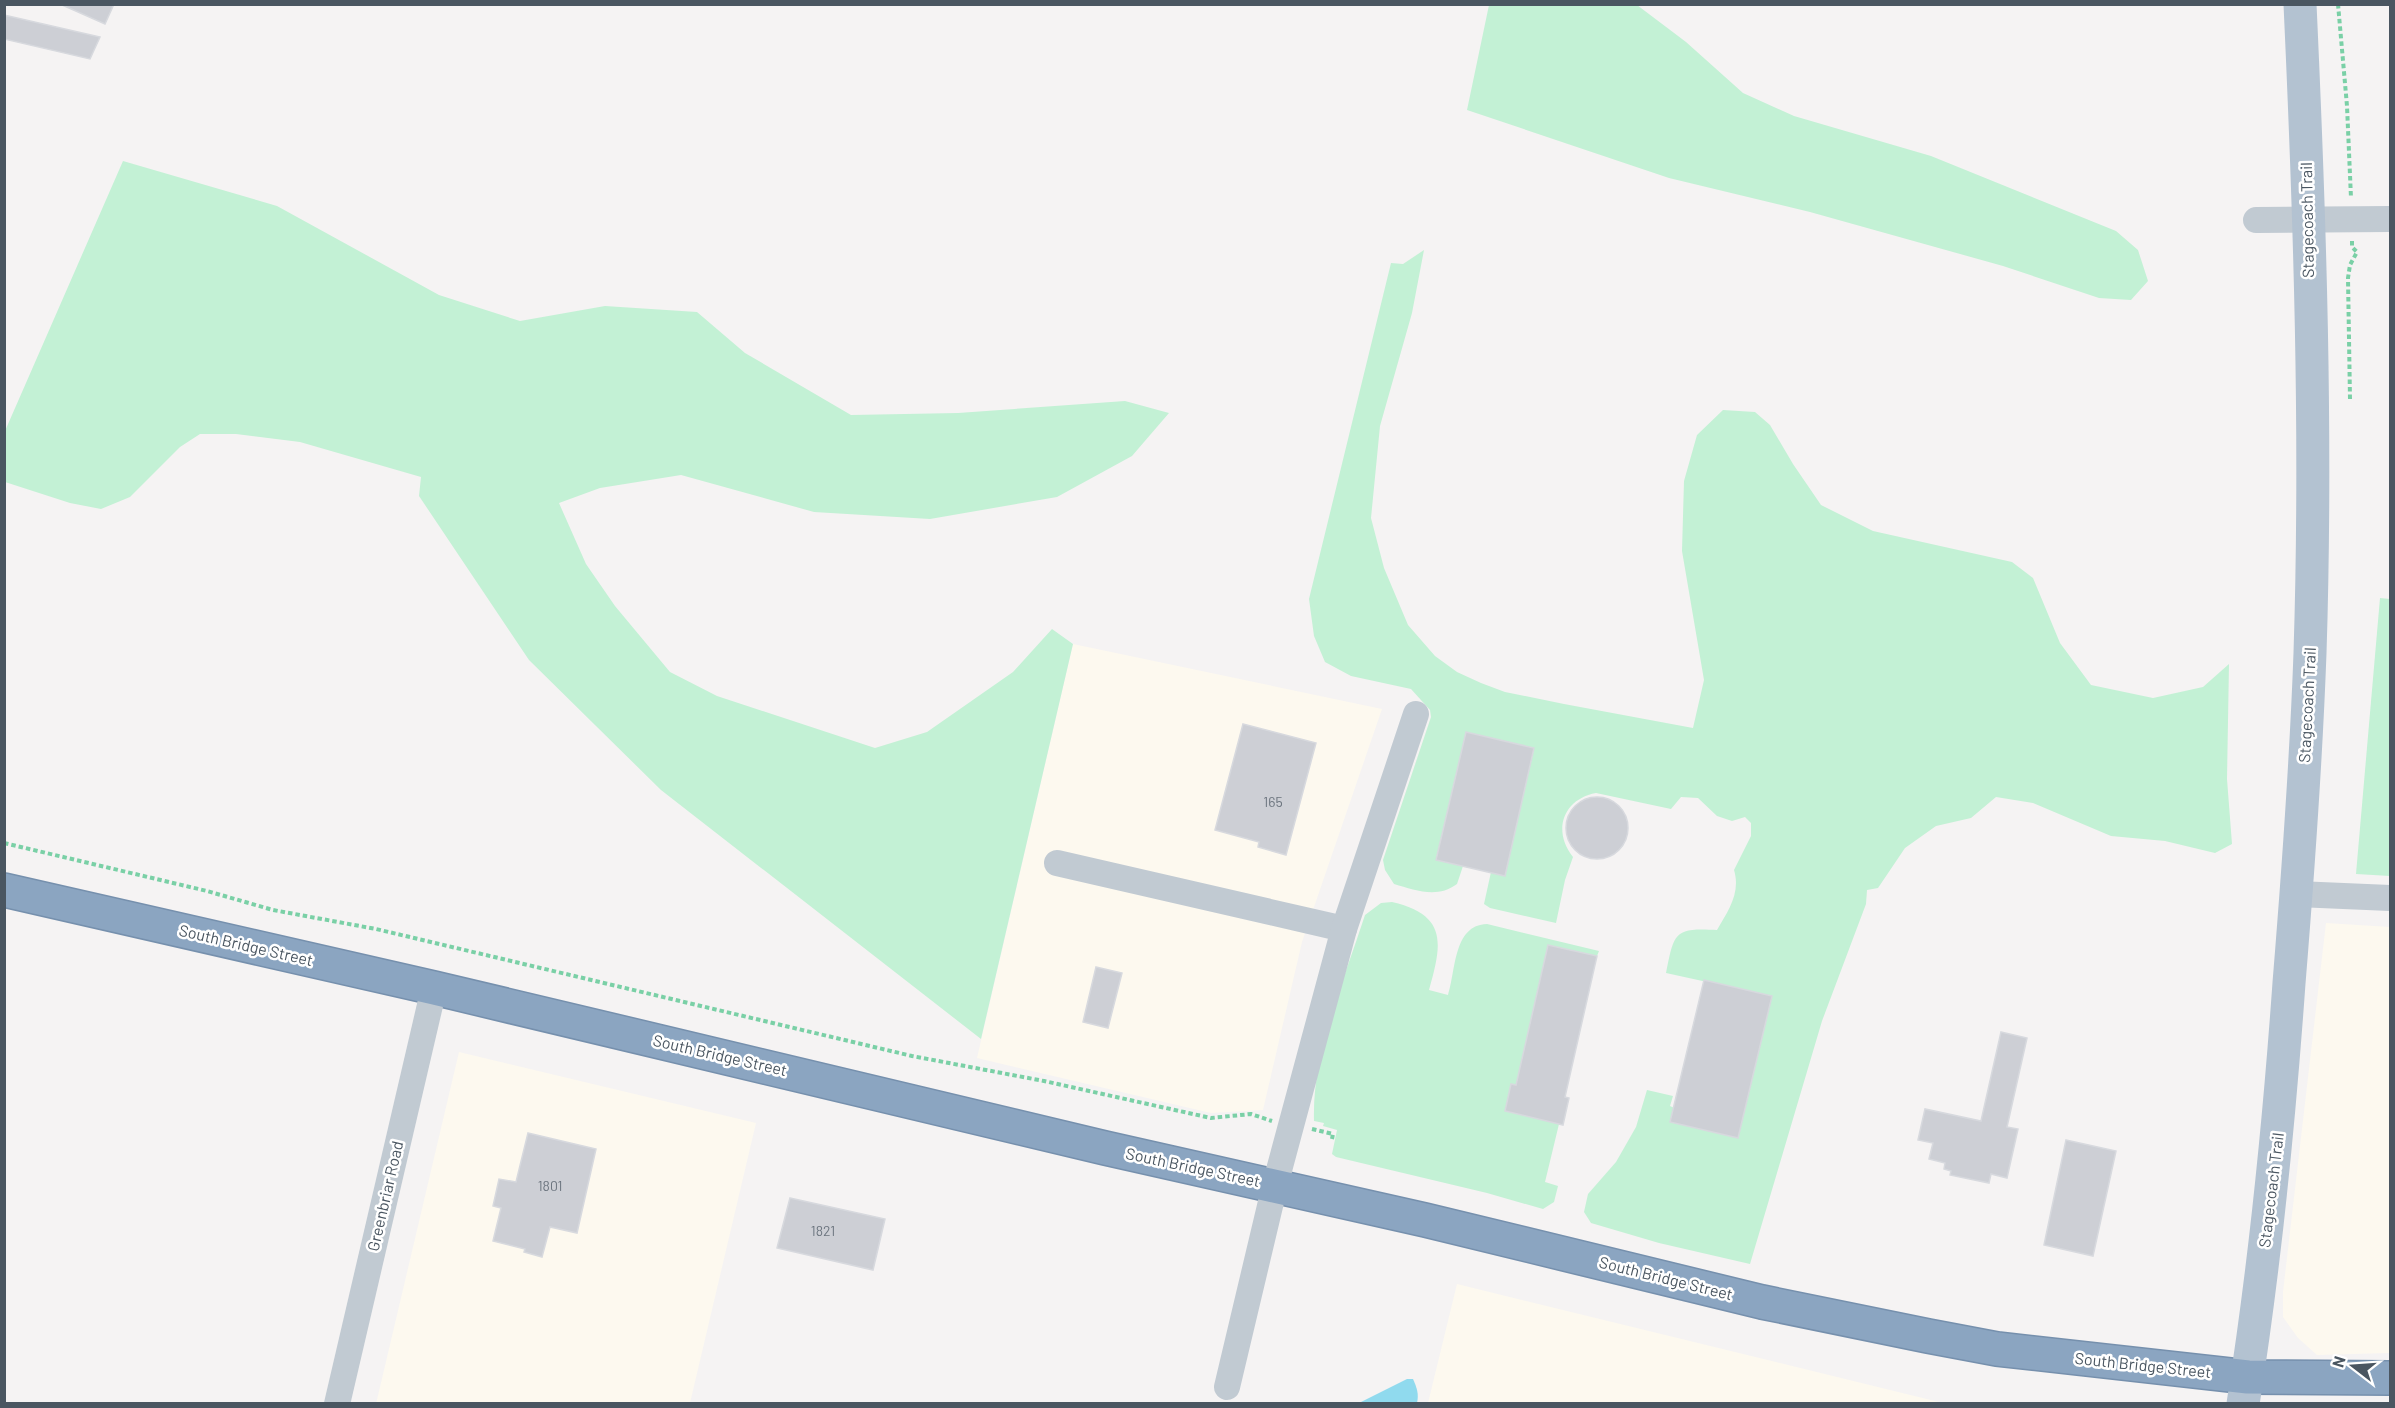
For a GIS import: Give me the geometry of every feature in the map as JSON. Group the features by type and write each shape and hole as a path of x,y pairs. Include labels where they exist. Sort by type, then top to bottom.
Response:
{"highway":[{"name":"South Bridge Street","path":"4,890 1275,1185 1762,1302 1928,1336 2246,1390 2391,1378"}],"main road":[{"name":"Stagecoach Trail","path":"2246,1390 2282,1088 2297,894 2310,650 2312,440 2300,4"}],"street":[{"path":"2256,220 2391,219"},
{"path":"1227,1387 1275,1185 1344,929 1416,714"},
{"path":"1057,862 1344,929"},
{"path":"2297,894 2391,898"},
{"name":"Greenbriar Road","path":"337,1404 434,988"}],"path":[{"path":"2338,4 2347,106 2351,193"},
{"path":"2350,399 2348,278 2350,265 2357,252 2352,247"},
{"path":"4,843 207,891 273,910 376,929 912,1056 1044,1081 1212,1118 1251,1114 1268,1119"},
{"path":"1317,1130 1333,1134 1332,1139"}],"shaded area":[{"path":"1073,644 1382,709 1302,942 1263,1110 1211,1113 977,1058"},
{"path":"2326,923 2390,927 2390,1353 2317,1355 2298,1338 2283,1317 2283,1292"},
{"path":"459,1052 756,1123 690,1403 376,1404"},
{"path":"1457,1284 1943,1403 1428,1403"}],"green space":[{"path":"1489,5 1637,5 1686,42 1743,93 1794,116 1931,156 2116,231 2138,250 2148,281 2131,300 2099,298 2003,266 1810,212 1669,178 1467,110"},
{"path":"123,161 277,206 439,295 520,321 605,306 697,312 745,353 851,415 958,413 1125,401 1169,413 1132,456 1057,497 930,519 814,512 681,475 600,488 559,503 586,564 615,606 670,672 717,696 875,748 927,732 1013,672 1052,629 1073,644 981,1039 661,790 529,660 419,496 421,477 300,442 236,434 200,434 180,447 130,497 101,509 70,503 5,482 5,431"},
{"path":"1424,250 1412,313 1380,426 1371,518 1384,568 1408,625 1435,656 1457,672 1505,692 1693,728 1704,680 1682,551 1684,481 1697,435 1723,410 1755,412 1770,425 1821,505 1873,531 2012,562 2033,578 2060,643 2091,685 2153,698 2203,687 2229,664 2227,779 2232,844 2215,853 2165,841 2111,836 2033,803 1996,797 1971,818 1936,826 1905,848 1878,888 1867,890 1866,904 1822,1021 1750,1264 1659,1243 1591,1223 1584,1212 1588,1194 1616,1162 1636,1127 1647,1090 1673,1096 1670,1106 1738,1137 1771,996 1666,973 1671,949 1678,936 1692,930 1717,930 1725,916 1735,894 1734,870 1751,836 1751,823 1745,817 1732,821 1717,816 1698,798 1681,797 1671,809 1596,793 1585,796 1569,809 1564,818 1563,837 1573,857 1565,880 1556,923 1490,908 1484,904 1491,872 1505,875 1534,749 1466,732 1436,859 1463,866 1457,884 1442,891 1418,891 1394,884 1385,870 1383,860 1431,717 1430,710 1411,689 1351,676 1325,662 1314,636 1309,599 1391,263 1403,264"},
{"path":"2380,598 2390,599 2390,876 2356,874"},
{"path":"1392,902 1410,908 1432,923 1438,945 1429,990 1448,995 1462,941 1476,926 1487,924 1599,951 1597,956 1548,945 1516,1085 1505,1111 1559,1124 1545,1182 1558,1186 1554,1202 1543,1209 1487,1193 1336,1157 1332,1154 1337,1130 1314,1121 1318,1068 1324,1042 1365,915 1381,903"}],"water":[{"path":"1407,1379 1413,1379 1417,1388 1417,1403 1359,1403"}],"building":[{"path":"60,4 114,4 105,24"},
{"path":"4,15 100,37 90,59 4,39"},
{"path":"1243,724 1316,743 1286,855 1258,847 1259,842 1215,830"},
{"path":"1466,732 1534,748 1505,876 1436,860"},
{"path":"1597,797 1614,802 1619,806 1623,811 1628,828 1623,845 1619,850 1614,854 1597,859 1580,854 1575,850 1571,845 1566,828 1571,811 1575,806 1580,802"},
{"path":"1548,945 1597,956 1565,1097 1569,1098 1563,1125 1505,1111 1511,1084 1516,1085"},
{"path":"1096,967 1122,973 1108,1028 1083,1022"},
{"path":"1704,980 1772,996 1738,1138 1670,1122"},
{"path":"2001,1032 2027,1038 2007,1127 2018,1129 2007,1178 1991,1174 1989,1183 1950,1175 1951,1171 1944,1169 1945,1163 1929,1159 1933,1143 1918,1140 1925,1109 1981,1121"},
{"path":"528,1133 596,1149 577,1233 550,1227 542,1257 524,1252 525,1249 493,1241 501,1208 493,1206 499,1179 516,1182"},
{"path":"2066,1140 2116,1151 2093,1256 2044,1245"},
{"path":"790,1198 885,1219 873,1270 777,1248"}]}
